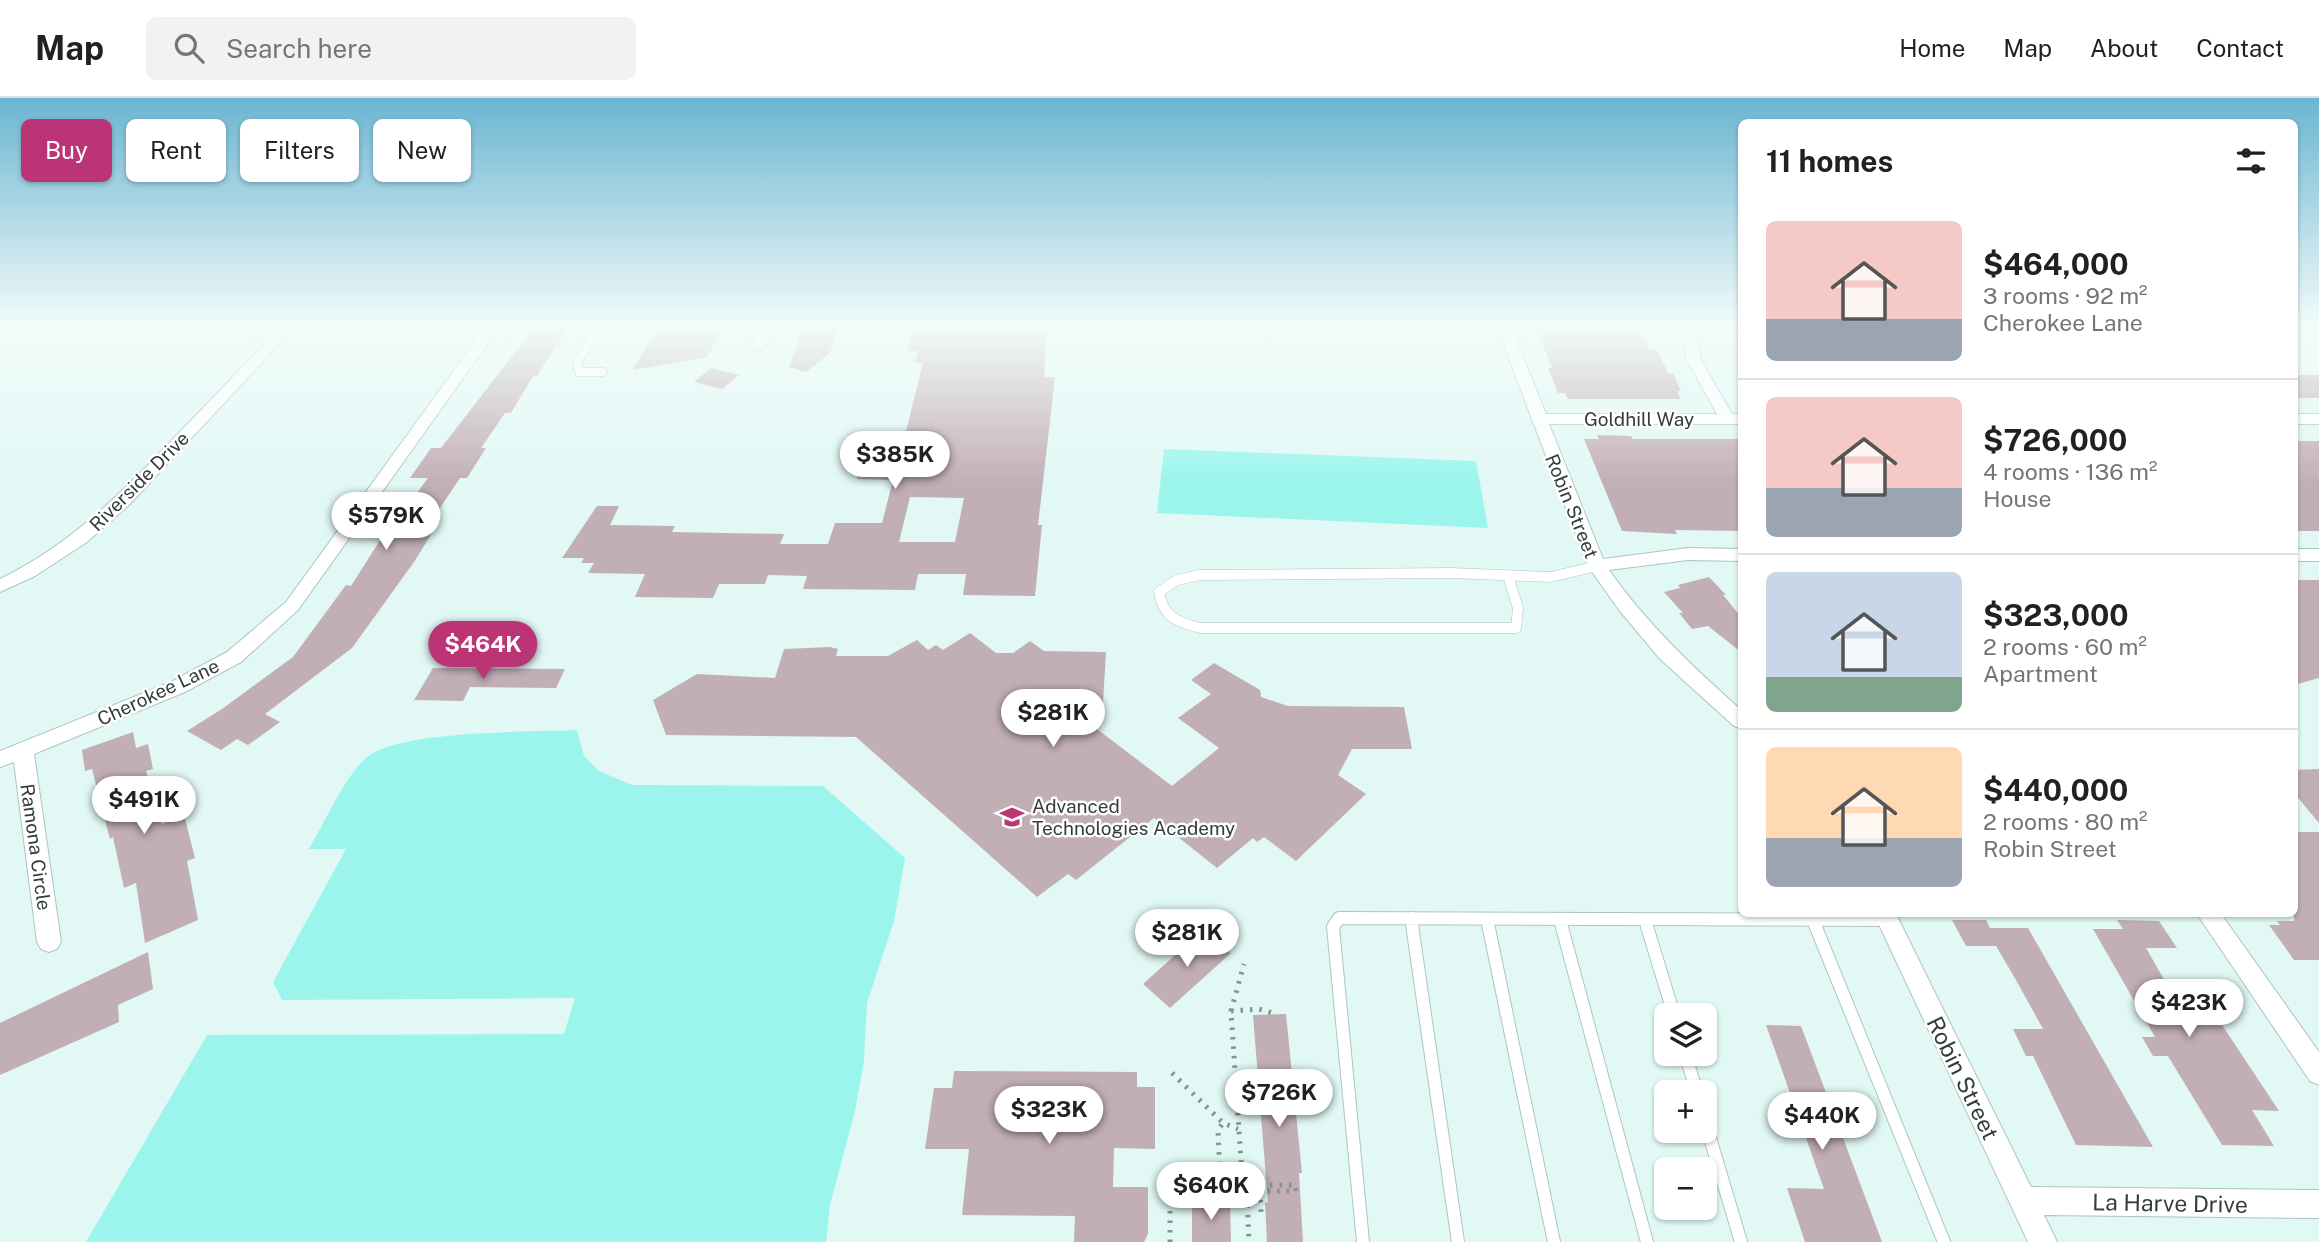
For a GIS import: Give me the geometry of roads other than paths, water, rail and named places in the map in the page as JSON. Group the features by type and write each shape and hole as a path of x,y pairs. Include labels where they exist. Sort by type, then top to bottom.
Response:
{"street":[{"name":"Riverside Drive","path":"0,586 29,572 81,538 123,501 238,378"},
{"name":"Cherokee Lane","path":"0,759 178,687 234,657 292,606 455,378"},
{"name":"Robin Street","path":"1523,378 1597,566 1625,606 1667,653 1738,718"},
{"path":"1706,378 1734,419"},
{"name":"Goldhill Way","path":"1538,419 1734,419"},
{"path":"2298,419 2319,419"},
{"path":"1597,566 1675,555 1738,555"},
{"path":"2298,555 2319,555"},
{"name":"Ramona Circle","path":"23,751 49,942"},
{"name":"Robin Street","path":"1886,917 2043,1242"},
{"path":"2210,917 2319,1073"},
{"name":"La Harve Drive","path":"2022,1201 2319,1204"}],"lane":[{"path":"1508,576 1518,608 1516,628 1200,628 1175,622 1160,607 1159,592 1177,580 1200,575 1451,573 1551,578 1597,566"},
{"path":"1363,1242 1333,927 1339,918 1813,920 1886,917"},
{"path":"1411,918 1458,1242"},
{"path":"1487,919 1554,1242"},
{"path":"1560,920 1647,1242"},
{"path":"1645,920 1670,1003"},
{"path":"1813,920 1944,1242"},
{"path":"1711,1143 1741,1242"}],"place":[{"name":"Advanced Technologies Academy","path":"1012,817"}]}
